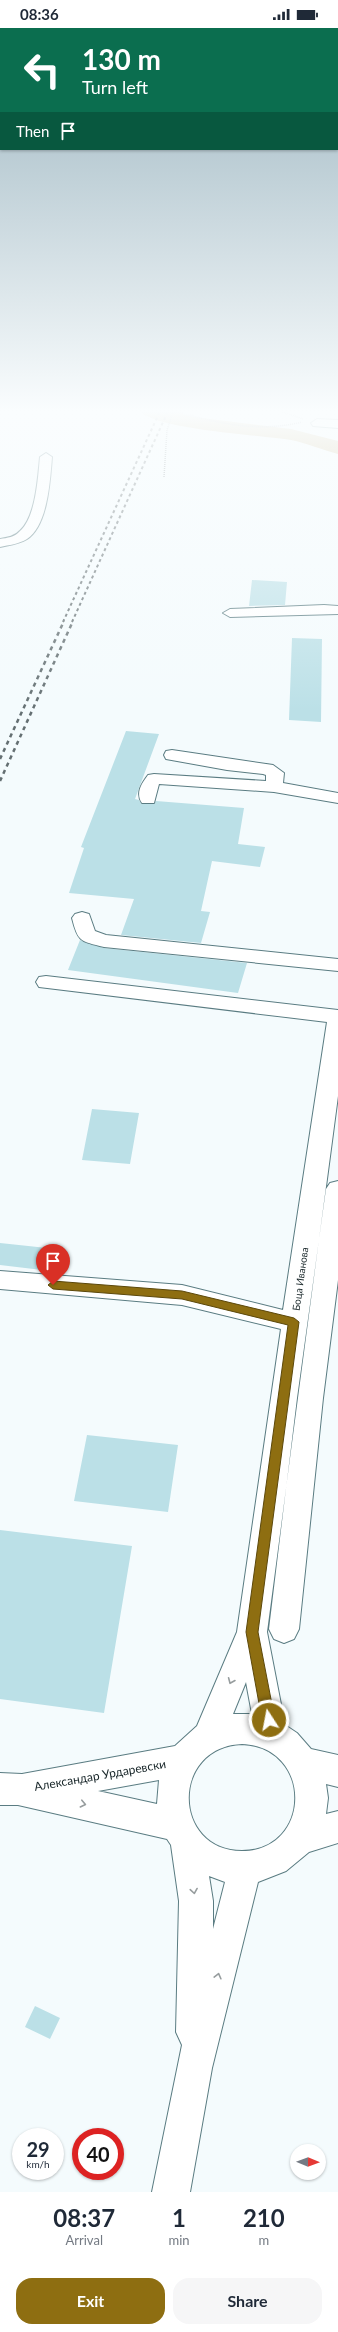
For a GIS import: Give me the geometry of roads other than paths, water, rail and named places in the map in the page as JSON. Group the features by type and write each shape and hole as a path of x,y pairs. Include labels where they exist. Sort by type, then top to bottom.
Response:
{"street":[{"path":"0,543 21,537 29,531 37,510"},
{"path":"230,613 324,609 338,610"},
{"path":"172,755 227,765 267,769 275,773 274,787"},
{"path":"148,799 149,786 154,780 274,787 338,798"},
{"path":"82,918 86,934 104,941 338,965"},
{"path":"46,982 337,1028"},
{"name":"Боца Иванова","path":"209,1735 252,1632 294,1322 337,1028"},
{"path":"284,1629 310,1398 338,1189"},
{"path":"0,1280 182,1295 294,1322"},
{"name":"Боца Иванова","path":"252,1632 271,1735"},
{"path":"182,1832 202,1855 222,1865 245,1869 267,1865 286,1854 301,1838 309,1819 312,1800 309,1780 301,1762 288,1746 271,1735 250,1729 229,1729 209,1735 194,1746 182,1760 174,1780 173,1803 182,1832 196,1901 194,2068"},
{"name":"Александар Урдаревски","path":"9,1789 182,1760"},
{"path":"301,1762 338,1771"},
{"name":"Александар Урдаревски","path":"9,1789 182,1832"},
{"path":"301,1838 338,1827"},
{"path":"170,2192 194,2068 245,1869"}],"railway":[{"path":"63,622 115,510"},
{"path":"72,622 123,510"},
{"path":"0,759 64,621"},
{"path":"0,781 73,621"}]}
